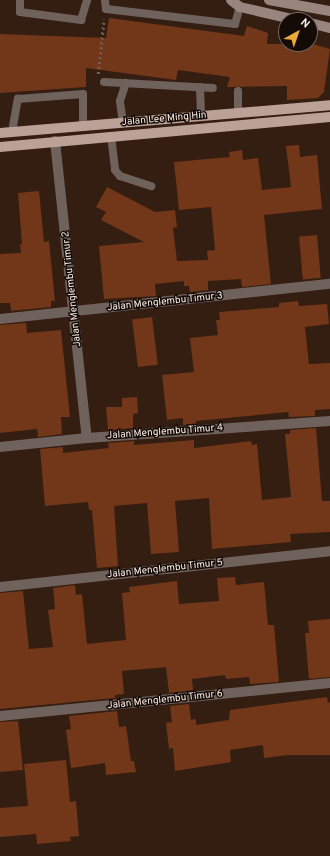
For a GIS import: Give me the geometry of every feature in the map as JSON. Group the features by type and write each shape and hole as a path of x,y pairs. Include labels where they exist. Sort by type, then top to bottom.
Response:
{"main road":[{"path":"231,0 240,7 278,16"},
{"path":"269,0 330,11"},
{"path":"318,25 330,28"},
{"name":"Jalan Lee Ming Hin","path":"4,132 330,105"},
{"name":"Jalan Lee Ming Hin","path":"0,147 330,117"}],"street":[{"name":"Jalan Menglembu Timur 2","path":"55,141 75,312 87,438"},
{"name":"Jalan Menglembu Timur 3","path":"0,319 330,284"},
{"name":"Jalan Menglembu Timur 4","path":"0,447 87,438 330,421"},
{"name":"Jalan Menglembu Timur 5","path":"0,588 330,551"},
{"name":"Jalan Menglembu Timur 6","path":"0,716 330,683"}],"lane":[{"path":"20,0 20,12 81,20 87,0"},
{"path":"106,4 234,24 240,7"},
{"path":"104,82 213,88"},
{"path":"123,123 120,101 126,83"},
{"path":"200,87 201,116"},
{"path":"238,90 238,113"},
{"path":"4,132 18,100 82,94 83,126"},
{"path":"111,136 115,170 120,176 151,186"}],"path":[{"path":"104,82 98,76 106,4"}],"building":[{"path":"109,18 244,36 247,26 268,33 267,44 278,44 278,52 318,52 318,45 330,49 324,92 318,98 287,100 287,86 227,87 230,77 178,70 176,80 86,68 86,87 0,93 0,34 106,38"},
{"path":"299,145 300,157 317,155 322,209 264,215 271,284 242,287 241,279 208,281 208,290 190,292 189,286 184,286 184,281 155,284 156,296 104,299 99,246 144,242 101,220 106,212 96,207 107,187 155,212 175,210 177,227 173,228 177,261 208,260 207,251 215,250 211,207 179,210 174,162 230,157 229,152 242,150 243,160 258,158 262,190 291,187 286,146"},
{"path":"39,191 44,242 49,241 55,301 51,301 51,307 11,311 10,303 0,303 0,254 21,253 20,244 22,244 18,193"},
{"path":"317,235 321,278 303,279 299,237"},
{"path":"298,301 299,306 327,304 329,324 305,327 309,364 330,363 330,409 315,410 315,416 289,417 288,412 196,421 196,424 183,425 183,418 167,420 162,375 194,372 190,338 218,335 216,320 220,320 219,312 279,307 279,303"},
{"path":"152,317 158,365 138,367 132,319"},
{"path":"26,323 27,333 61,330 70,417 61,417 62,434 38,437 37,429 0,433 0,325"},
{"path":"137,397 138,413 133,414 133,428 108,430 106,407 122,407 122,398"},
{"path":"316,428 322,501 330,501 330,532 290,534 291,542 212,549 209,498 175,501 179,552 151,554 147,503 114,506 118,566 97,568 92,510 89,510 88,502 45,506 40,449 63,447 63,453 109,448 108,443 134,441 134,445 194,440 194,448 251,441 252,445 257,444 262,500 291,497 285,434 290,434 290,430"},
{"path":"235,577 236,585 264,582 268,625 274,625 279,682 250,684 249,677 226,679 225,675 192,679 193,690 169,693 166,667 122,671 124,694 115,695 115,698 0,709 0,593 23,591 29,649 53,647 48,610 55,609 53,588 75,585 76,595 82,594 87,644 126,640 122,593 130,592 129,587 177,581 179,604 219,601 217,578"},
{"path":"330,619 330,677 309,679 305,633 309,633 308,621"},
{"path":"327,697 328,703 330,702 330,755 289,755 264,758 263,745 230,750 231,762 175,771 173,748 169,749 166,723 172,722 170,706 189,704 191,720 196,719 196,725 229,720 230,710"},
{"path":"117,711 119,727 126,726 131,761 134,761 136,772 106,775 105,763 71,768 66,730 71,729 69,716"},
{"path":"18,721 23,770 0,772 0,722"},
{"path":"66,760 70,802 76,801 79,836 70,837 71,841 37,844 36,834 0,837 0,808 28,806 24,764"}]}
